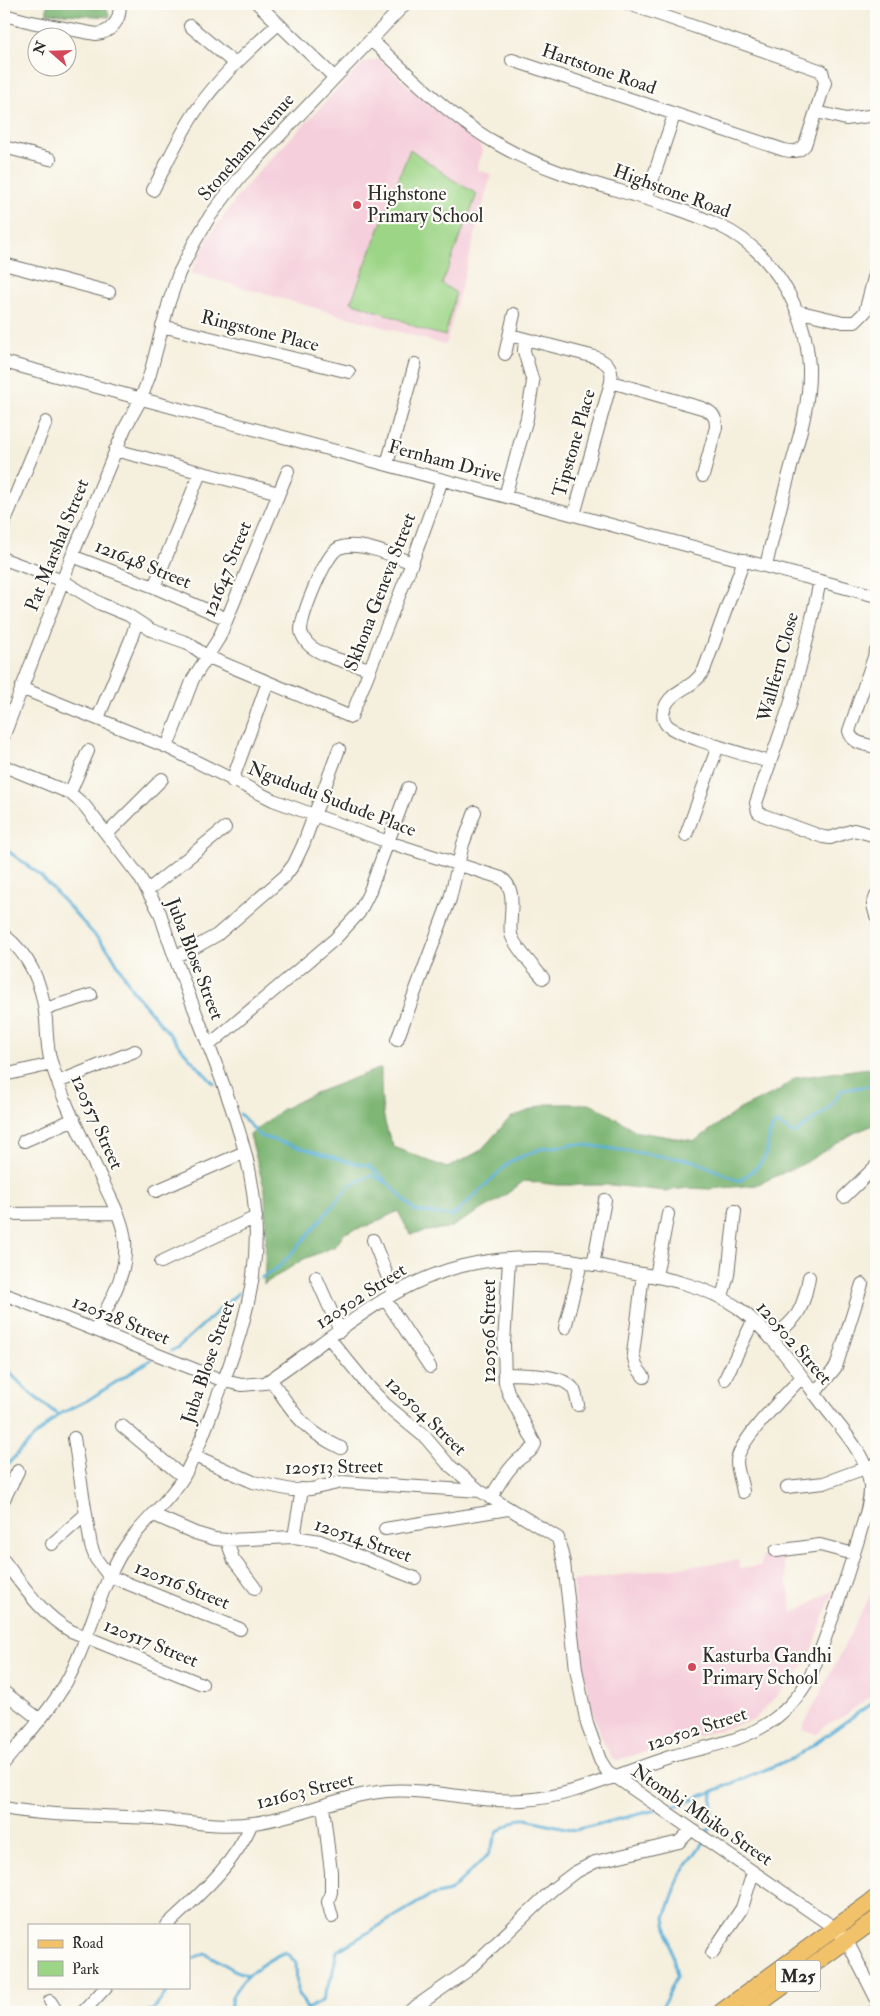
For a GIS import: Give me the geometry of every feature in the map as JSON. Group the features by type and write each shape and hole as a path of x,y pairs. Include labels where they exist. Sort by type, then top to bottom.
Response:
{"main road":[{"name":"M25","path":"748,2012 842,1935 876,1898"},
{"name":"M25","path":"721,2012 842,1935 876,1919"}],"street":[{"path":"4,15 96,34 109,30 117,20 119,4"},
{"path":"258,4 334,77"},
{"name":"Stoneham Avenue","path":"141,398 150,374 162,326 179,273 210,216 240,177 405,4"},
{"path":"629,4 822,71 826,83 817,112 846,119 876,115"},
{"path":"154,190 196,110 235,64 278,24"},
{"path":"190,26 235,64"},
{"name":"Highstone Road","path":"371,40 452,114 501,146 555,169 720,225 737,236 773,269 785,286 797,311 806,345 809,368 805,416 766,566"},
{"name":"Hartstone Road","path":"512,60 784,150 796,152 801,150 805,145 817,112"},
{"name":"Hartstone Road","path":"646,199 674,115"},
{"path":"4,147 50,160"},
{"path":"4,264 109,292"},
{"path":"797,311 850,323 861,318 872,308 876,270"},
{"path":"505,354 514,314"},
{"name":"Ringstone Place","path":"162,326 349,372"},
{"name":"Tipstone Place","path":"510,335 601,360 607,363 612,371 612,382 574,515"},
{"path":"505,496 532,391 532,375 524,351 525,339"},
{"name":"Fernham Drive","path":"4,362 876,596"},
{"path":"387,464 415,364"},
{"name":"Tipstone Place","path":"612,382 697,406 712,414 716,419 716,427 703,476"},
{"name":"Pat Marshal Street","path":"4,735 72,556 115,450 141,398"},
{"path":"4,524 46,422"},
{"path":"115,450 279,494"},
{"name":"121647 Street","path":"167,747 193,679 218,638 227,619 288,471"},
{"path":"154,587 200,473"},
{"name":"Skhona Geneva Street","path":"268,682 351,717 412,563 442,480"},
{"path":"370,670 311,648 302,636 301,629 304,615 322,569 331,553 337,549 353,546 386,553 412,563"},
{"name":"121648 Street","path":"72,556 154,587 227,619"},
{"path":"4,559 63,582 160,634 173,636 188,643 206,656 268,682 232,781"},
{"path":"744,560 704,670 694,684 669,699 663,719 669,727 718,746 769,762"},
{"name":"Wallfern Close","path":"820,581 790,705 756,803 758,812 822,836 830,838 854,830 876,836"},
{"path":"98,718 137,621"},
{"path":"876,651 849,731 855,741 876,747"},
{"name":"Ngududu Sudude Place","path":"21,688 167,747 232,781 313,816 460,866 496,876 505,881 510,897 512,937 543,978"},
{"path":"686,835 718,746"},
{"path":"175,956 217,935 285,876 294,864 300,851 339,749"},
{"path":"70,793 88,751"},
{"name":"Juba Blose Street","path":"4,766 70,793 84,805 148,890 160,913 245,1152 256,1217 256,1249 249,1302 224,1381 195,1456 167,1500 124,1549 109,1576 87,1638 65,1684 40,1719 4,1763"},
{"path":"107,834 162,779"},
{"path":"208,1046 349,926 359,913 369,893 408,788"},
{"path":"397,1040 450,899 460,866 463,844 475,812"},
{"path":"148,890 225,828"},
{"path":"876,896 873,906 876,916"},
{"name":"120557 Street","path":"4,935 22,951 38,981 45,1009 48,1048 58,1082 118,1213 125,1238 124,1260 114,1292 96,1330"},
{"path":"45,1009 91,995"},
{"path":"58,1082 135,1051"},
{"path":"4,1075 52,1064"},
{"path":"24,1141 74,1120"},
{"path":"156,1191 245,1152"},
{"path":"844,1198 876,1166"},
{"path":"566,1328 605,1200"},
{"path":"722,1297 728,1275 734,1211"},
{"path":"4,1214 118,1213"},
{"path":"656,1276 668,1214"},
{"path":"161,1262 256,1217"},
{"path":"373,1240 390,1296 430,1367"},
{"name":"120502 Street","path":"224,1381 251,1386 265,1384 390,1296 424,1278 464,1266 508,1260 550,1259 587,1264 656,1276 692,1286 722,1297 753,1321 771,1339 871,1466 869,1497 854,1554 811,1675 806,1685 776,1718 744,1736 612,1776"},
{"name":"120506 Street","path":"485,1495 518,1459 532,1450 535,1444 508,1392 504,1374 508,1260"},
{"path":"643,1274 633,1354 636,1366 644,1377"},
{"path":"316,1277 340,1330"},
{"path":"771,1339 788,1326 799,1313 805,1298 809,1277"},
{"path":"814,1394 836,1367 862,1284"},
{"name":"120528 Street","path":"4,1294 224,1381"},
{"path":"725,1379 753,1321"},
{"name":"120504 Street","path":"329,1338 386,1405 426,1438 448,1464 485,1495 508,1509"},
{"path":"504,1374 560,1380 573,1388 578,1406"},
{"path":"744,1492 737,1461 740,1451 776,1405 802,1378"},
{"path":"271,1380 302,1424 320,1438 341,1448"},
{"path":"122,1426 183,1477"},
{"path":"74,1438 94,1554 109,1576"},
{"name":"120513 Street","path":"195,1456 253,1482 292,1490 311,1489 342,1482 485,1495"},
{"path":"787,1487 824,1483 871,1466"},
{"path":"4,1499 18,1471"},
{"path":"294,1537 302,1490"},
{"path":"385,1529 508,1509"},
{"name":"Ntombi Mbiko Street","path":"508,1509 558,1538 564,1563 576,1668 587,1724 603,1767 612,1776 754,1872 842,1935"},
{"path":"52,1544 86,1514"},
{"name":"120514 Street","path":"154,1514 195,1533 227,1540 294,1537 320,1541 415,1578"},
{"path":"227,1540 233,1559 255,1588"},
{"path":"776,1551 820,1545 854,1554"},
{"name":"120517 Street","path":"4,1561 54,1620 87,1638 202,1684"},
{"name":"120516 Street","path":"109,1576 240,1629"},
{"path":"4,1692 40,1719"},
{"name":"121603 Street","path":"4,1808 57,1815 151,1818 219,1824 252,1824 342,1800 388,1791 408,1791 505,1800 531,1799 566,1794 612,1776"},
{"path":"323,1806 332,1872 331,1892 328,1902 332,1917"},
{"path":"168,1924 192,1903 230,1862 246,1838 252,1824"},
{"path":"408,2012 468,1972 553,1889 574,1873 595,1862 679,1842 689,1829"},
{"path":"712,1953 742,1908 754,1872"},
{"path":"842,1935 876,1998"},
{"path":"83,2012 105,1988"},
{"path":"50,2001 57,2012"},
{"path":"872,2012 876,2010"}],"shaded area":[{"name":"Highstone Primary School","path":"380,59 418,96 480,145 482,151 477,170 491,174 446,345 191,273 208,238 259,171 364,62"},
{"name":"Kasturba Gandhi Primary School","path":"782,1555 793,1613 834,1590 809,1658 795,1676 754,1720 614,1761 603,1741 590,1705 580,1651 573,1581 738,1560 740,1569 761,1566 762,1556"},
{"path":"876,1584 876,1692 844,1716 823,1726 817,1734 802,1729"}],"green space":[{"path":"47,4 105,4 110,17 47,13"},
{"path":"410,149 453,180 477,194 442,284 456,293 445,336 420,329 399,319 351,302"},
{"path":"381,1068 384,1118 394,1147 447,1168 480,1151 510,1118 546,1104 592,1104 638,1132 695,1141 740,1109 778,1091 795,1078 869,1068 876,1068 876,1124 854,1133 803,1164 756,1185 710,1189 687,1188 665,1191 611,1185 557,1185 524,1181 497,1201 451,1227 410,1234 398,1211 367,1226 344,1233 336,1246 304,1259 264,1284 266,1239 265,1191 250,1135 281,1110 315,1093"}],"waterway":[{"path":"4,848 40,875 111,953 133,991 214,1084"},
{"path":"261,1278 280,1266 350,1185 372,1175 389,1184 415,1211 453,1216 511,1161 543,1148 579,1144 695,1161 739,1181 754,1170 763,1160 771,1130 777,1123 794,1134 827,1110 842,1090 876,1085"},
{"path":"240,1114 260,1136 370,1166 385,1180"},
{"path":"171,1351 177,1348 238,1293"},
{"path":"4,1468 58,1415 88,1400 152,1359"},
{"path":"4,1367 30,1393 58,1415"},
{"path":"667,1808 682,1804 796,1757 876,1700"},
{"path":"706,1835 711,1826 713,1792"},
{"path":"232,2012 231,2003 240,1985 267,1961 285,1952 296,1962 297,1990 307,2009 322,2001 332,1976 337,1951 429,1896 450,1891 488,1855 498,1831 521,1818 575,1830 656,1810"},
{"path":"660,2012 677,1976 665,1918 680,1875 704,1841"},
{"path":"190,1960 205,1953 234,1970 247,1975"},
{"path":"148,2012 153,2010 169,1988"}],"place":[{"name":"Highstone Primary School","path":"357,205"},
{"name":"Kasturba Gandhi Primary School","path":"692,1667"}]}
